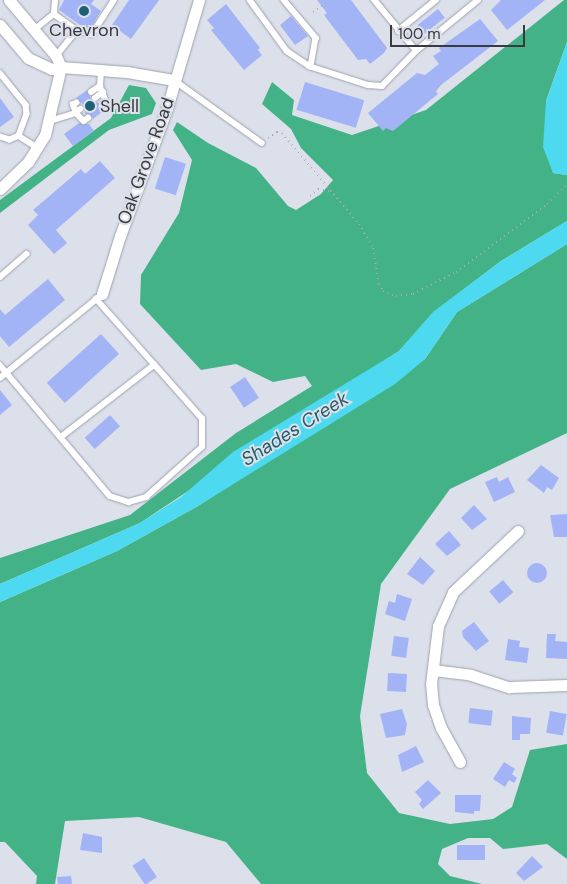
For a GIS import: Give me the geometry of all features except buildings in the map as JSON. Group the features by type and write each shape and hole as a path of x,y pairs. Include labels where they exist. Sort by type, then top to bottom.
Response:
{"street":[{"path":"0,189 18,174 38,148 50,121 61,67 56,56 32,31 9,0"},
{"path":"174,80 199,0"},
{"name":"Oak Grove Road","path":"0,25 28,58 52,69 61,67 174,80 99,297"},
{"path":"460,762 436,715 432,694 438,626 448,600 460,585 518,531"},
{"path":"433,670 471,675 509,687 567,684"}],"lane":[{"path":"32,31 54,14 55,0"},
{"path":"54,14 77,30 92,34 114,0"},
{"path":"250,0 287,51 311,67 368,85 382,86 416,51 478,0"},
{"path":"284,0 316,38 311,67"},
{"path":"374,0 416,51"},
{"path":"398,30 436,0"},
{"path":"56,56 77,30"},
{"path":"101,71 100,86 107,103 102,107"},
{"path":"0,72 26,105 27,114 19,136 10,140 0,137"},
{"path":"174,80 262,143"},
{"path":"90,92 100,86"},
{"path":"95,98 103,92"},
{"path":"76,102 73,105 84,120 88,118"},
{"path":"50,121 78,111"},
{"path":"19,136 38,148"},
{"path":"0,277 26,254"},
{"path":"0,365 7,373 61,437 110,496 129,502 146,497 202,447 202,419 99,297 7,373 0,378"},
{"path":"61,437 154,364"}],"path":[{"path":"313,12 329,0"},
{"path":"262,143 275,133 282,133 368,238 375,254 378,284 383,291 403,296 436,284 483,254 567,185"},
{"path":"310,196 318,189 332,192"}],"green space":[{"path":"564,0 567,0 567,42 546,101 553,173 567,175 567,221 501,261 434,312 399,351 140,523 0,584 0,558 130,515 236,433 312,386 305,376 273,382 236,364 201,370 140,304 141,275 179,213 192,160 173,130 177,122 208,143 256,168 288,206 296,210 321,194 333,180 301,148 291,129 262,104 272,82 294,100 292,115 352,135 426,110"},
{"path":"129,85 146,88 156,103 152,114 109,130 0,213 0,200 111,118"},
{"path":"567,244 567,433 450,489 381,584 360,716 367,773 399,813 450,824 493,819 512,807 530,750 567,744 567,859 547,844 503,849 490,838 468,838 442,849 438,864 450,876 482,884 261,884 226,842 139,817 65,821 55,884 36,884 37,876 5,842 0,842 0,602 117,551 198,506 425,359 457,312"}],"water":[{"path":"567,42 567,175 553,173 543,147 546,101"},
{"name":"Shades Creek","path":"567,221 567,244 457,312 425,359 395,384 198,506 117,551 0,602 0,584 140,523 181,497 233,452 399,351 433,312 501,261"}],"place":[{"name":"Chevron","path":"84,11"},
{"name":"Shell","path":"90,106"}]}
